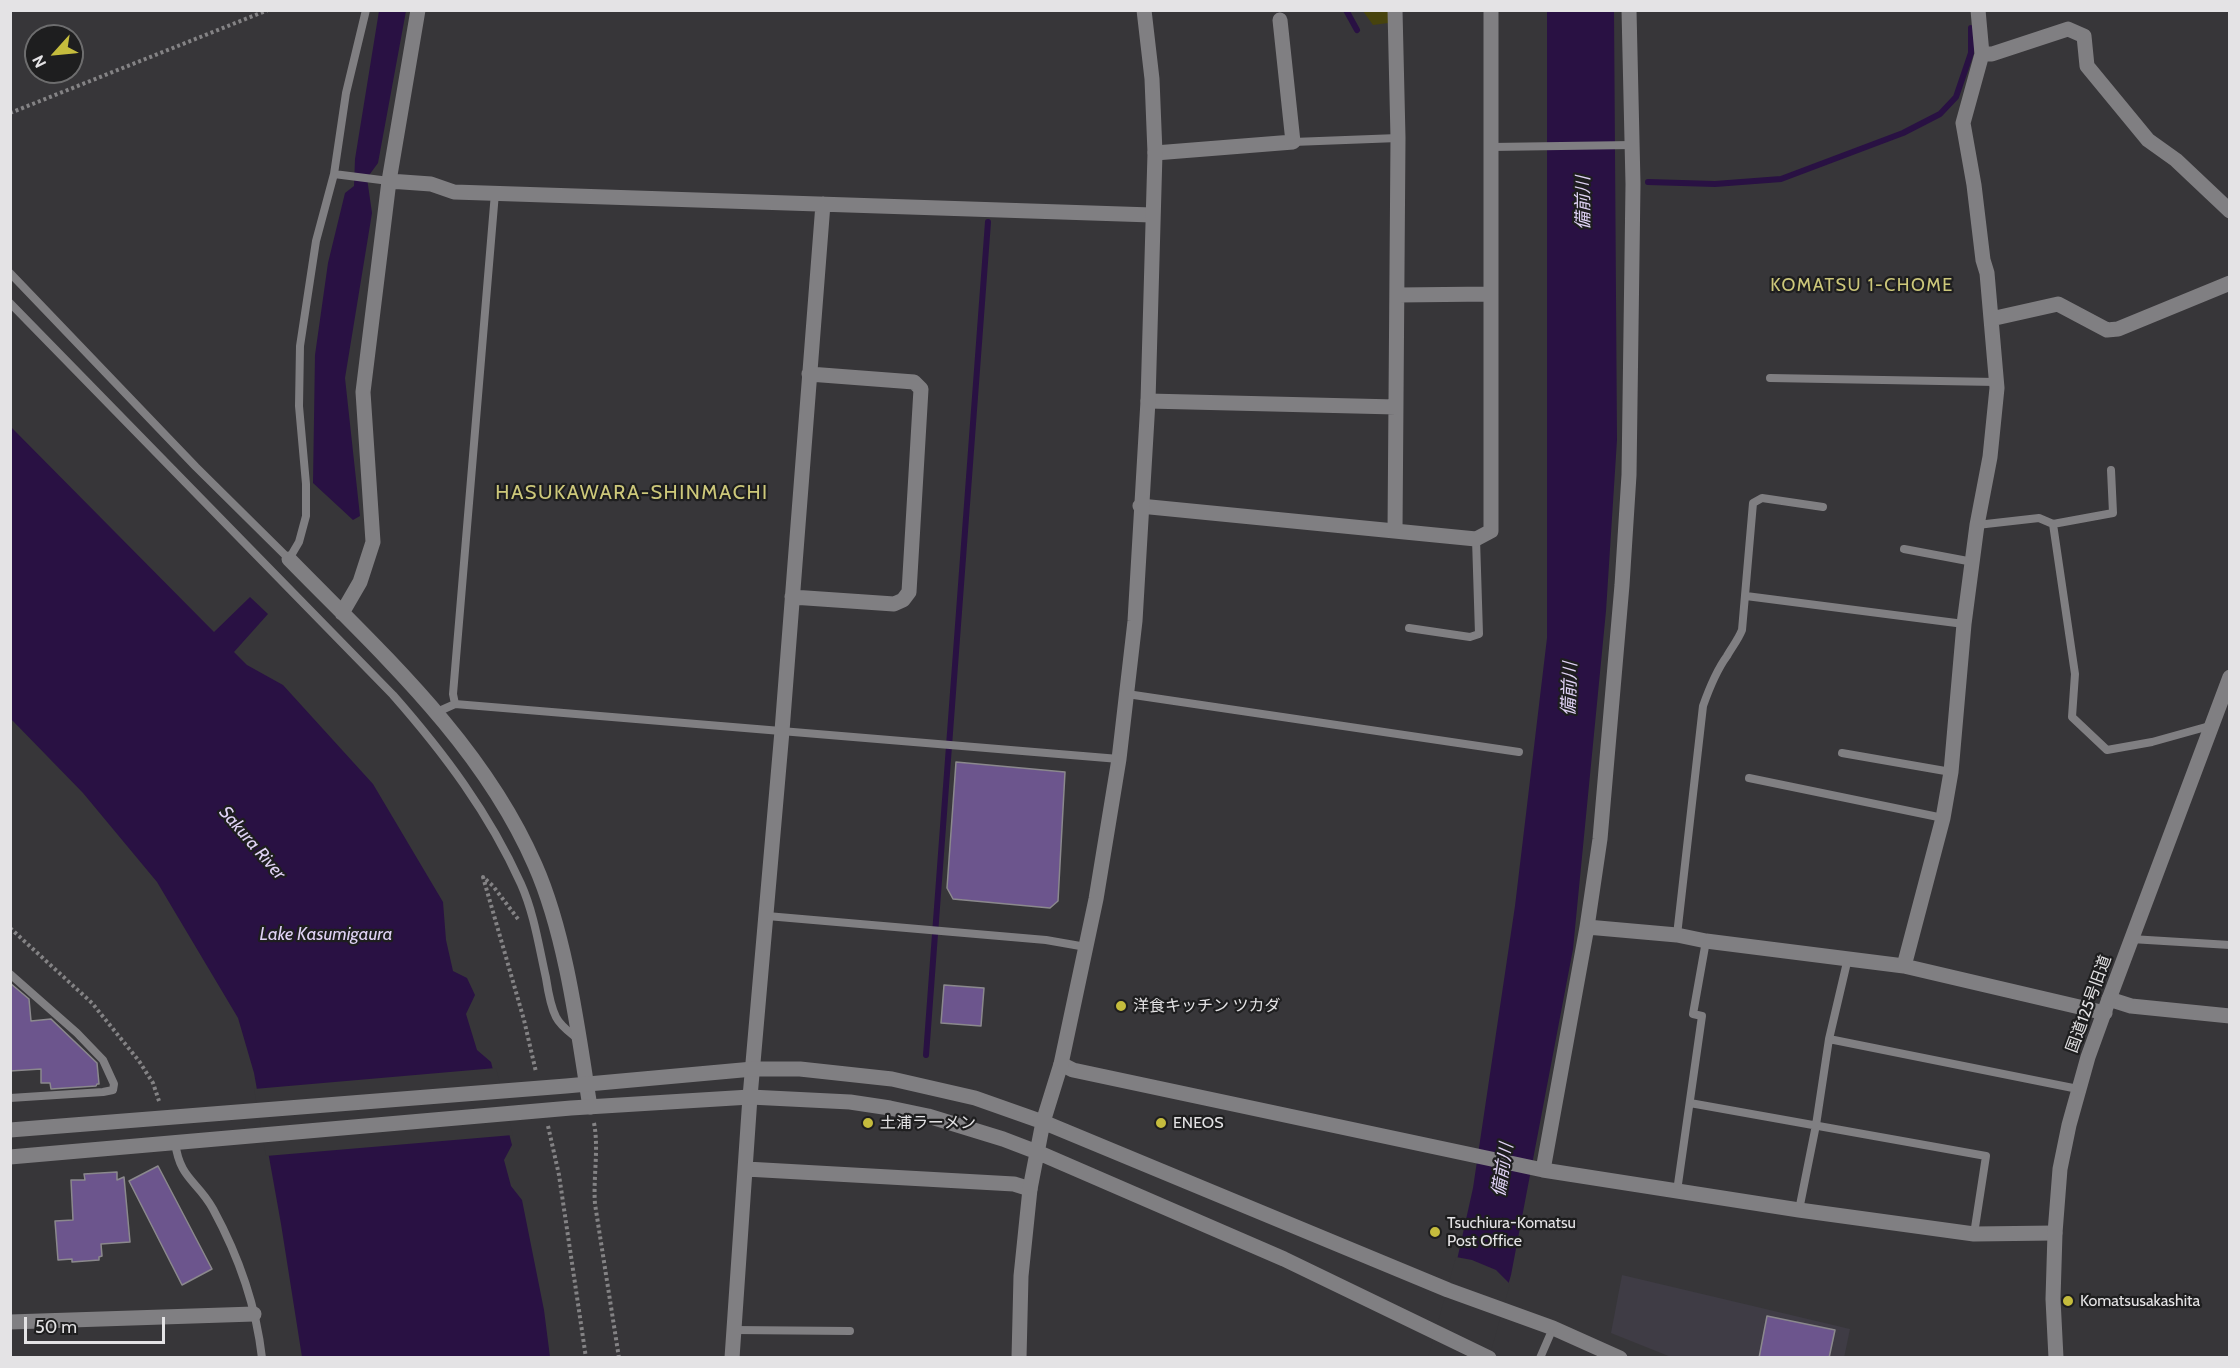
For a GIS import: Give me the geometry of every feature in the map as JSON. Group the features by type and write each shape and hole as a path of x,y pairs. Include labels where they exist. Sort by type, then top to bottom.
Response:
{"street":[{"path":"342,613 360,582 373,542 363,392 383,180 418,10"},
{"path":"1019,1358 1021,1276 1030,1189 1043,1122 1061,1064 1096,899 1119,759 1135,621 1148,401 1155,153 1152,79 1144,10"},
{"path":"1395,10 1398,138 1395,531"},
{"path":"1140,506 1476,539 1491,531 1491,10"},
{"path":"1539,1168 1587,927 1600,839 1612,717 1629,475 1629,10"},
{"path":"1904,966 1943,818 1951,772 1964,624 1977,525 1990,457 1996,382 1987,273 1983,260 1974,185 1963,123 1982,54 1978,10"},
{"path":"1155,153 1293,142 1280,20"},
{"path":"1982,54 1992,54 2068,29 2084,36 2087,66 2148,140 2176,160 2229,211"},
{"path":"383,180 431,184 454,192 1152,215"},
{"path":"732,1358 750,1097 782,731 823,204"},
{"path":"1991,319 2058,304 2107,330 2118,328 2229,283"},
{"path":"1398,295 1491,294"},
{"path":"792,597 894,604 903,600 909,592 921,389 914,382 809,374"},
{"path":"1148,401 1396,407"},
{"path":"289,559 437,712 486,776 517,827 536,866 561,951 590,1107"},
{"name":"国道125号旧道","path":"2056,1358 2053,1299 2060,1169 2078,1089 2131,939 2229,677"},
{"path":"1587,927 1677,935 1706,941 1904,966 2107,1006 2131,1006 2229,1016"},
{"path":"1061,1064 1073,1070 1539,1168 1800,1210 1974,1234 2055,1233"},
{"path":"10,1130 753,1069 800,1069 892,1079 975,1098 1043,1122 1448,1290 1553,1328 1620,1358"},
{"path":"10,1157 571,1108 750,1097 850,1102 890,1108 950,1123 1037,1152 1284,1259 1489,1357"},
{"path":"746,1169 1014,1184 1030,1189"},
{"path":"10,1322 254,1314"}],"lane":[{"path":"10,273 196,467 289,559 299,542 306,516 306,484 299,406 300,346 316,241 334,174 346,93 366,10"},
{"path":"1293,142 1398,138"},
{"path":"1491,147 1628,145"},
{"path":"334,174 383,180"},
{"path":"454,704 495,193"},
{"path":"10,303 393,695 436,746 479,805 523,887 537,934 557,1020 579,1040"},
{"path":"1770,378 1996,382"},
{"path":"1977,525 2038,518 2053,524 2113,513 2111,470"},
{"path":"1677,935 1703,706 1709,689 1726,657 1738,641 1742,630 1753,503 1762,498 1823,507"},
{"path":"2053,524 2075,674 2072,717 2107,750 2152,742 2212,725"},
{"path":"1409,628 1470,637 1479,634 1476,539"},
{"path":"1904,549 1973,562"},
{"path":"1746,596 1964,624"},
{"path":"1126,694 1519,752"},
{"path":"437,712 454,704 1119,759"},
{"path":"1842,753 1951,772"},
{"path":"1749,778 1943,818"},
{"path":"766,916 1046,940 1086,947"},
{"path":"2131,939 2229,945"},
{"path":"1677,1191 1702,1016 1693,1014 1706,941"},
{"path":"1800,1210 1829,1039 1848,958"},
{"path":"10,974 77,1033 103,1060 114,1084 112,1090 103,1092 10,1098"},
{"path":"1829,1039 2078,1089"},
{"path":"1690,1103 1986,1156 1974,1234"},
{"path":"180,1141 177,1158 182,1171 210,1204 224,1228 242,1271 254,1314 262,1358"},
{"path":"1540,1358 1553,1328"},
{"path":"734,1330 850,1331"}],"path":[{"path":"10,113 268,10"},
{"path":"493,886 524,928"},
{"path":"10,928 92,1003 139,1061 153,1083 159,1101"},
{"path":"590,1107 596,1136 593,1184 595,1204 619,1358"}],"shaded area":[{"path":"1363,11 1388,11 1388,23 1373,25"},
{"path":"1622,1275 1850,1329 1844,1358 1671,1357 1611,1333"}],"water":[{"path":"379,11 406,11 378,163 367,178 372,213 345,378 360,516 353,520 313,483 315,355 328,263 345,193 354,186 355,159"},
{"name":"備前川","path":"1547,11 1614,11 1617,440 1606,611 1573,949 1511,1275 1487,1357 1431,1358 1473,1188 1515,906 1547,638"},
{"name":"Lake Kasumigaura","path":"10,426 214,632 250,597 268,614 234,652 247,665 283,685 373,784 443,902 446,940 453,971 467,978 475,995 466,1014 477,1050 491,1062 512,1145 504,1160 511,1186 522,1200 544,1310 550,1357 302,1357 254,1073 238,1018 157,882 83,793 11,719"}],"pier":[{"path":"496,1068 513,1135 266,1156 254,1089"},
{"path":"1456,1257 1472,1260 1496,1270 1510,1284 1489,1358 1428,1358"}],"building":[{"path":"956,762 1065,772 1058,901 1050,908 953,899 947,888"},
{"path":"10,983 29,999 31,1021 51,1019 97,1063 99,1084 51,1089 50,1083 41,1083 41,1069 10,1071"},
{"path":"944,985 984,988 981,1026 941,1023"},
{"path":"158,1166 212,1269 182,1285 129,1181"},
{"path":"117,1172 117,1180 124,1177 130,1242 101,1244 102,1256 99,1260 72,1262 72,1259 58,1260 55,1221 73,1220 71,1180 85,1180 84,1174"},
{"path":"1767,1316 1835,1330 1829,1358 1759,1358"}],"waterway":[{"path":"1346,10 1357,30"},
{"path":"1648,182 1715,184 1781,179 1903,133 1940,114 1956,97 1971,53 1971,28"},
{"path":"926,1055 988,222"}],"place":[{"name":"洋食キッチン ツカダ","path":"1121,1006"},
{"name":"土浦ラーメン","path":"868,1123"},
{"name":"ENEOS","path":"1161,1123"},
{"name":"Tsuchiura-Komatsu Post Office","path":"1435,1232"},
{"name":"Komatsusakashita","path":"2068,1301"}],"district":[{"name":"KOMATSU 1-CHOME","path":"1862,286"},
{"name":"HASUKAWARA-SHINMACHI","path":"632,493"}],"water label":[{"name":"Sakura River","path":"252,843"}]}
